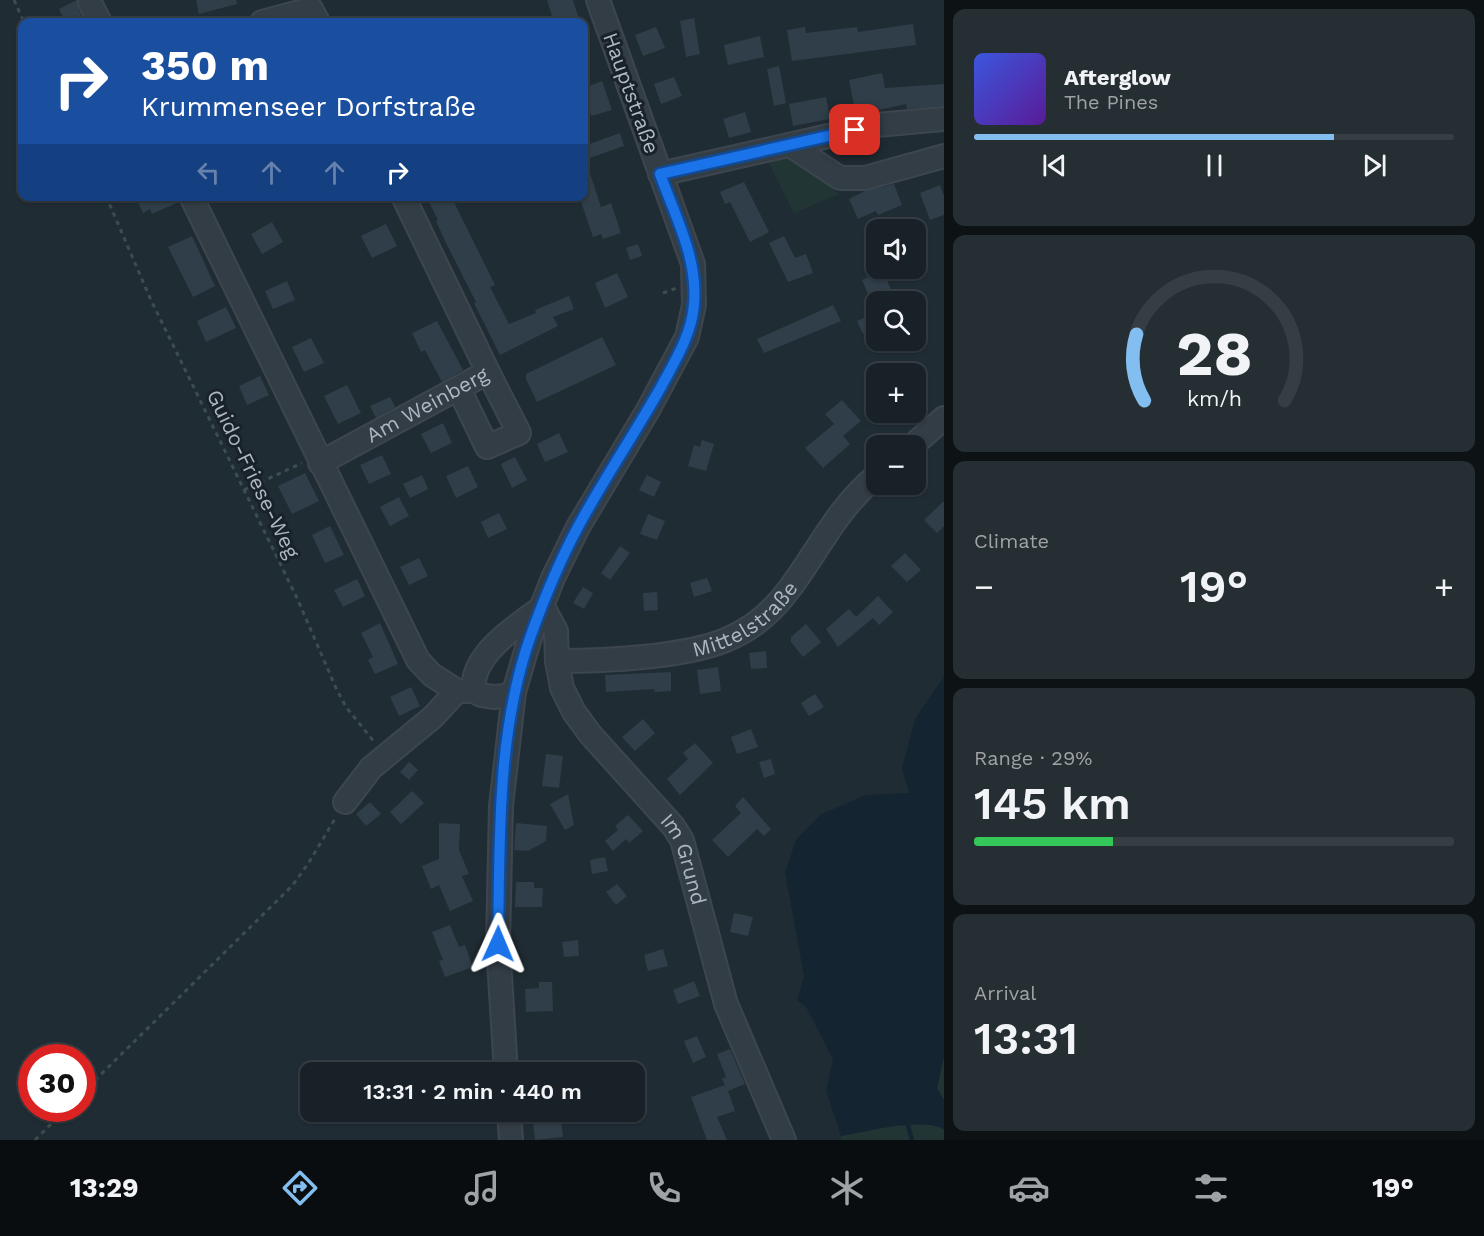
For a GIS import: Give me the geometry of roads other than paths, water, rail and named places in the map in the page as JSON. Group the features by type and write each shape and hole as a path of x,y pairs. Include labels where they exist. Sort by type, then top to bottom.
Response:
{"street":[{"name":"Hauptstraße","path":"505,1062 498,922 501,806 514,692 531,634 553,578 578,527 648,410 687,337 694,305 693,264 598,0"},
{"path":"277,18 311,9 316,18"},
{"path":"660,174 877,125 944,119"},
{"path":"790,145 840,178 865,178 944,156"},
{"path":"193,201 418,660 432,675 465,691 493,698 514,692"},
{"name":"Am Weinberg","path":"319,459 459,389 488,372 405,201"},
{"path":"459,389 487,447 519,433 488,372"},
{"path":"925,435 944,418"},
{"name":"Mittelstraße","path":"557,661 612,660 687,653 724,641 755,625 775,607 840,513 866,486"},
{"path":"345,802 371,768 465,691 473,680 476,668 486,655 517,625 543,607"},
{"name":"Im Grund","path":"543,607 556,631 557,661 562,688 574,712 590,734 673,826 682,840 726,1004 784,1140"},
{"path":"510,1122 511,1140"}],"water":[{"path":"944,676 944,1056 937,1088 944,1100 944,1129 921,1124 879,1128 841,1136 826,1091 833,1059 806,1007 797,1000 804,976 785,872 796,840 820,815 866,795 909,793 902,768 915,719"}],"waterway":[{"path":"907,1122 912,1140"}]}
